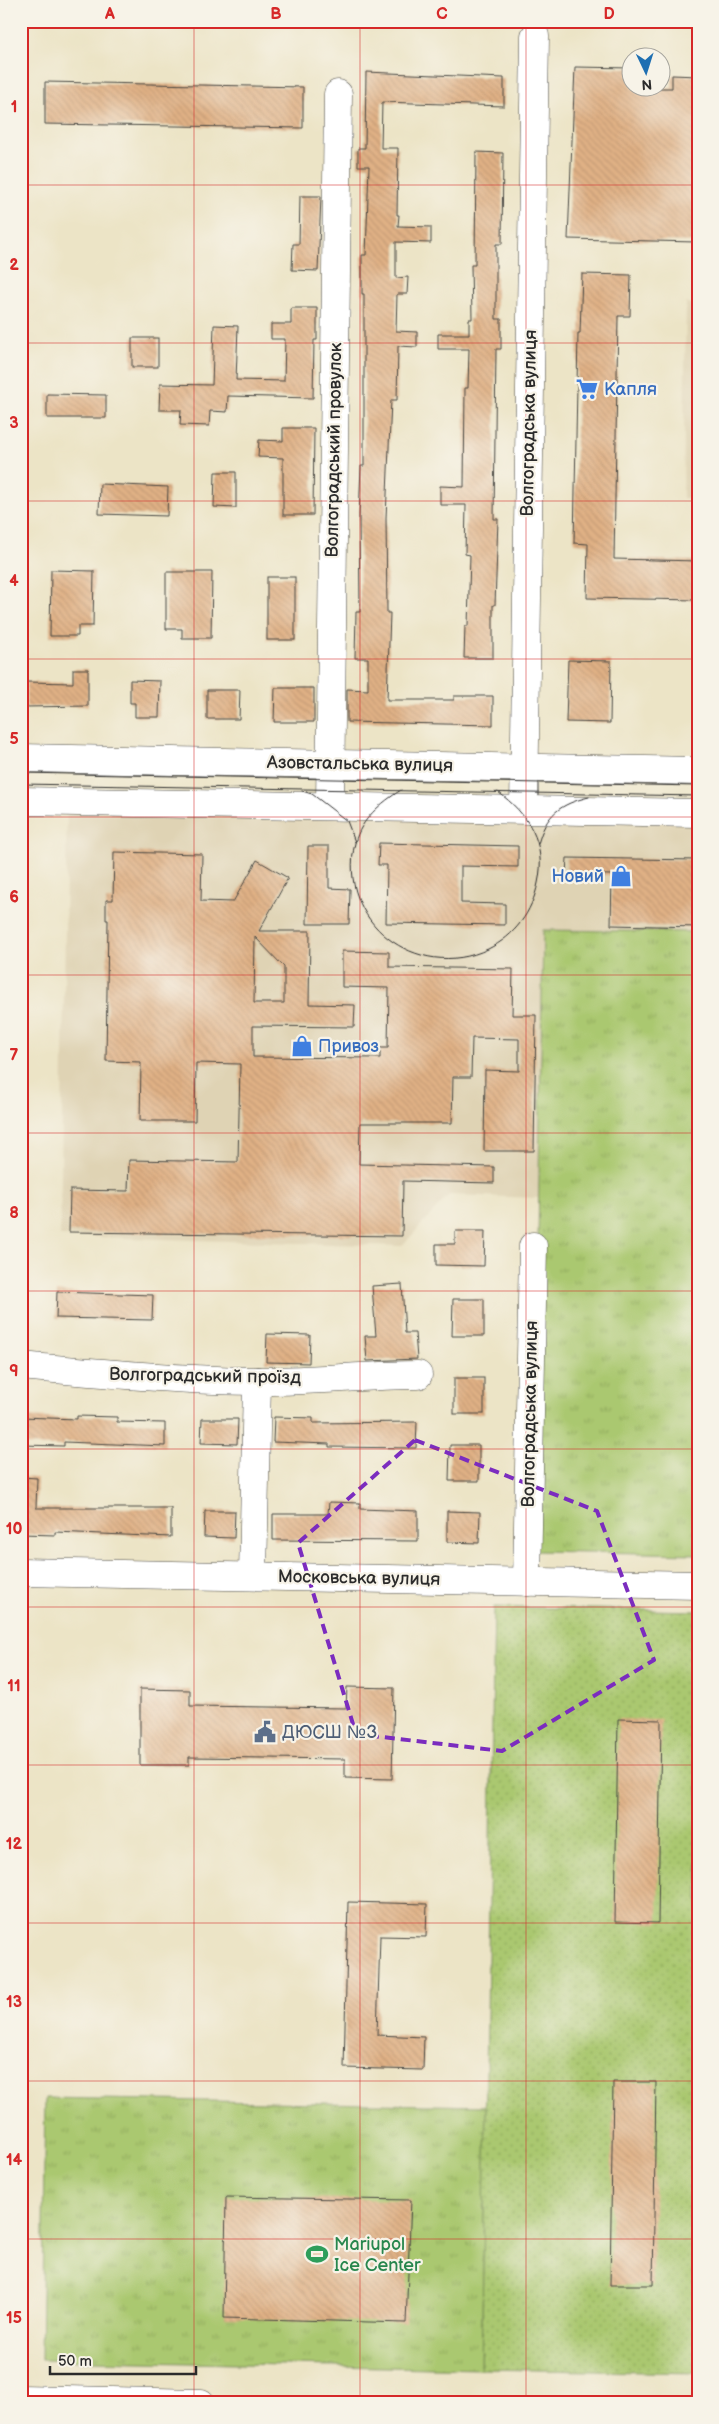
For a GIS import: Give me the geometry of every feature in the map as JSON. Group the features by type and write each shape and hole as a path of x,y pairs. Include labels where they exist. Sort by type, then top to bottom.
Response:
{"street":[{"name":"Волгоградська вулиця","path":"524,810 535,36"},
{"name":"Волгоградський провулок","path":"330,806 338,94"},
{"name":"Азовстальська вулиця","path":"21,758 698,771"},
{"path":"21,801 698,812"},
{"name":"Волгоградська вулиця","path":"527,1582 533,1246"},
{"name":"Волгоградський проїзд","path":"21,1366 121,1375 257,1381 418,1375"},
{"path":"253,1576 257,1381"},
{"name":"Московська вулиця","path":"21,1572 698,1585"},
{"path":"21,2399 201,2403"}],"highlighted area":[{"path":"415,1440 597,1511 654,1660 502,1751 356,1734 298,1543"}],"shaded area":[{"path":"686,303 698,304 698,499 683,498"},
{"name":"Привоз","path":"67,809 698,820 698,932 543,930 539,1198 449,1195 402,1246 60,1236"}],"green space":[{"path":"543,930 698,932 698,1554 533,1551"},
{"path":"494,1607 698,1611 698,2373 481,2369"},
{"path":"45,2098 486,2106 481,2369 41,2360"}],"building":[{"path":"575,67 622,68 622,98 672,98 672,75 698,76 696,242 568,239"},
{"path":"366,72 504,78 504,106 382,102 381,148 398,148 398,226 431,227 431,243 396,242 396,278 408,277 407,294 397,294 396,331 417,332 417,347 398,346 397,400 391,400 386,518 387,613 390,613 387,700 454,700 454,696 493,696 493,725 347,722 347,689 368,690 368,658 355,658 356,612 360,612 359,517 361,466 364,466 364,294 362,294 362,255 366,255 369,166 358,166 358,148 365,148"},
{"path":"45,82 303,87 303,128 45,124"},
{"path":"476,152 503,153 502,244 496,244 496,319 501,319 501,349 496,349 494,519 498,519 495,605 493,605 493,658 464,658 465,626 468,626 470,555 465,554 466,505 440,505 440,486 464,487 465,388 468,388 469,349 438,349 438,334 469,334 469,319 472,319 471,265 475,265"},
{"path":"300,196 321,196 318,271 292,270 293,244 299,244"},
{"path":"582,274 631,275 630,316 618,316 614,559 698,561 698,600 587,598 588,544 574,543 578,333 580,333"},
{"path":"291,308 317,308 317,340 314,340 313,398 228,396 227,412 210,411 209,426 180,425 181,410 159,410 160,384 212,385 214,325 238,326 236,380 284,381 285,339 271,339 271,324 291,324"},
{"path":"132,338 158,338 158,367 132,367"},
{"path":"47,394 106,395 106,418 47,418"},
{"path":"283,428 314,428 313,515 283,515 283,458 258,457 259,440 283,441"},
{"path":"215,472 236,472 236,508 214,507"},
{"path":"100,484 168,487 167,516 99,514"},
{"path":"51,570 94,571 93,626 78,626 78,636 50,636"},
{"path":"166,572 212,572 211,638 182,638 182,629 166,629"},
{"path":"267,577 295,577 295,640 267,640"},
{"path":"568,660 611,661 610,723 566,722"},
{"path":"73,669 88,669 88,706 26,707 26,682 73,683"},
{"path":"130,680 160,681 159,717 135,717 135,703 130,703"},
{"path":"275,688 314,688 314,722 274,722"},
{"path":"207,690 240,690 239,719 207,719"},
{"path":"379,843 518,846 518,867 461,866 461,903 505,904 505,925 386,923 387,865 378,865"},
{"path":"308,846 329,846 329,888 350,889 349,924 307,924"},
{"path":"114,852 202,854 201,901 233,902 257,860 288,878 259,931 310,931 309,1004 355,1005 354,1027 253,1026 253,1057 380,1058 380,1048 388,1048 389,988 342,987 342,951 389,952 389,967 513,969 512,1015 536,1015 534,1151 484,1151 485,1070 519,1071 519,1039 472,1038 471,1077 453,1077 452,1123 360,1123 359,1164 494,1167 494,1183 403,1181 402,1236 69,1232 70,1190 128,1191 129,1160 238,1162 240,1064 196,1063 195,1121 140,1121 141,1062 106,1061 108,920 106,920 106,900 113,900","holes":["255,937 284,967 284,1003 254,1003"]},
{"path":"567,858 698,860 698,927 611,925 612,875 566,874"},
{"path":"455,1231 485,1231 484,1266 436,1265 436,1244 455,1244"},
{"path":"402,1284 405,1333 415,1333 417,1359 367,1361 365,1336 376,1336 372,1286"},
{"path":"57,1292 153,1295 152,1320 56,1318"},
{"path":"453,1299 484,1299 484,1336 452,1336"},
{"path":"267,1334 310,1335 309,1363 266,1362"},
{"path":"454,1378 484,1378 484,1414 454,1414"},
{"path":"77,1416 117,1417 117,1422 165,1423 165,1446 64,1442 64,1446 21,1445 21,1417 77,1419"},
{"path":"274,1417 313,1418 313,1423 417,1422 416,1448 329,1447 329,1444 273,1442"},
{"path":"202,1419 238,1419 237,1444 201,1443"},
{"path":"450,1445 479,1445 479,1481 449,1481"},
{"path":"21,1477 37,1478 36,1508 171,1508 171,1537 55,1532 55,1535 21,1534"},
{"path":"329,1502 360,1503 360,1509 418,1511 418,1541 273,1540 273,1514 328,1514"},
{"path":"205,1511 235,1511 234,1538 204,1537"},
{"path":"447,1511 480,1512 479,1543 447,1542"},
{"path":"347,1687 394,1688 392,1779 345,1778 345,1759 189,1757 189,1765 140,1765 140,1689 190,1690 190,1706 346,1708"},
{"path":"618,1719 661,1720 658,1923 615,1922"},
{"path":"348,1902 427,1904 426,1937 380,1936 377,2035 424,2037 423,2070 344,2068"},
{"path":"613,2082 656,2082 653,2285 610,2285"},
{"path":"226,2197 411,2200 406,2323 224,2318"}],"tram line":[{"path":"21,773 698,786"},
{"path":"21,784 698,796"},
{"path":"401,790 379,806 362,826 355,843 352,871 358,897 370,920 388,938 410,951 435,958 461,957 498,944 521,922 535,894 540,869 540,855 537,842 526,820 498,792"},
{"path":"302,791 312,794 347,821 355,842"},
{"path":"538,844 545,825 556,812 570,803 589,797"}],"place":[{"name":"Капля","path":"587,389"},
{"name":"Новий","path":"621,876"},
{"name":"Привоз","path":"302,1046"},
{"name":"ДЮСШ №3","path":"265,1732"},
{"name":"Mariupol Ice Center","path":"317,2254"}]}
